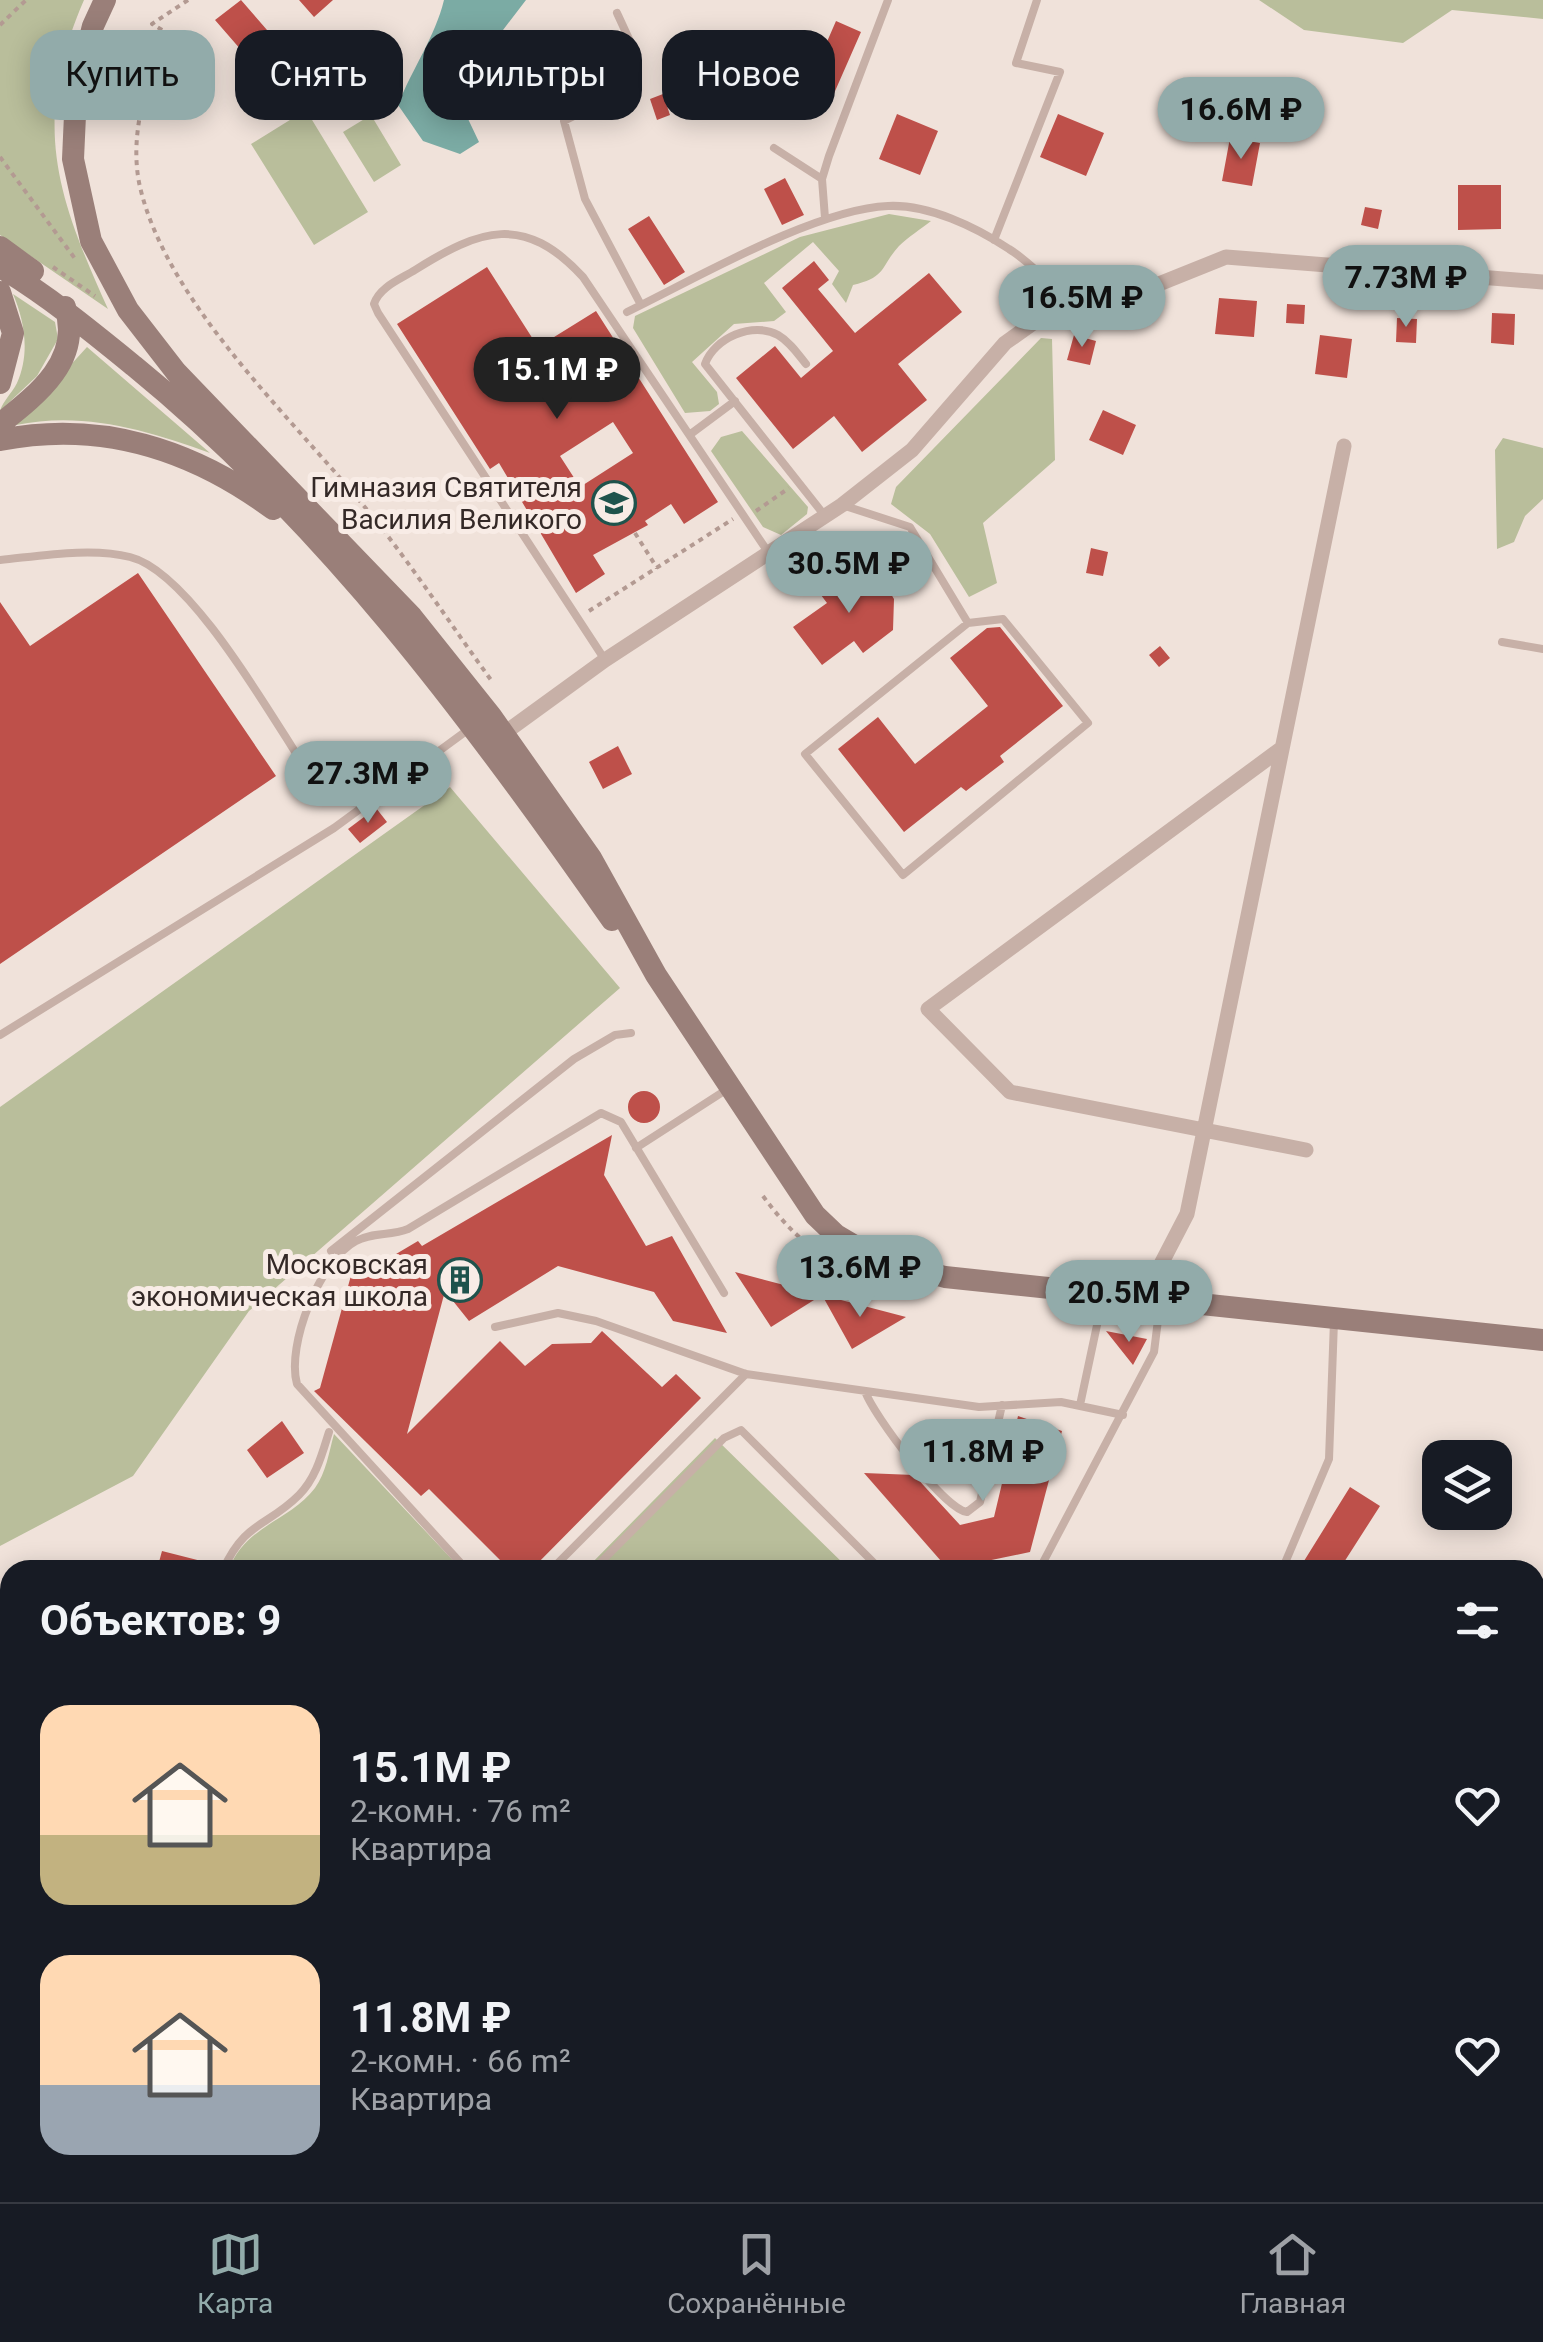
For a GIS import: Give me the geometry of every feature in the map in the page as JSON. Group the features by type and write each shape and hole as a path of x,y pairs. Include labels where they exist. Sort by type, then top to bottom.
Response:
{"main road":[{"path":"105,0 82,66 73,118 73,159 84,218 101,262 148,339 412,616 496,739 591,858 656,975 815,1215 862,1252 934,1275 1543,1340"},
{"path":"0,248 48,273 244,443"},
{"path":"0,267 67,314 188,410 350,576 473,726 496,739"},
{"path":"0,424 60,365 72,336 67,314 48,273"},
{"path":"0,292 13,333 11,353 0,383"},
{"path":"0,440 59,432 99,434 144,443 191,460 268,505 350,576"}],"street":[{"path":"496,739 574,680 842,505 912,450 1006,342 1067,299 1119,300 1226,258 1543,282"},
{"path":"1160,1299 1160,1266 1187,1214 1344,446"},
{"path":"1282,748 928,1009 1010,1092 1306,1150"}],"lane":[{"path":"824,218 822,178 888,0"},
{"path":"994,240 1060,72 1016,62 1037,0"},
{"path":"617,12 635,52 612,97 564,121 585,199 641,305"},
{"path":"774,148 822,178"},
{"path":"627,312 824,218 890,206 938,215 994,240 1067,299"},
{"path":"605,660 378,313 377,296 469,238 502,234 540,244 583,277 692,433 768,553"},
{"path":"806,364 781,336 768,330 737,333 708,354 705,364 825,516"},
{"path":"692,433 735,401"},
{"path":"842,505 910,528 968,624"},
{"path":"0,560 108,554 148,564 188,598 308,772"},
{"path":"1004,619 1088,723 903,875 806,754 968,624 1004,619"},
{"path":"1502,642 1543,649"},
{"path":"0,1035 334,828 473,726"},
{"path":"331,1251 574,1059 615,1035 631,1032"},
{"path":"636,1148 729,1088"},
{"path":"458,1560 297,1384 292,1366 295,1348 328,1263 360,1238 392,1236 408,1230 601,1114 621,1122 724,1294"},
{"path":"1080,1405 1104,1294"},
{"path":"1044,1560 1154,1352 1160,1299"},
{"path":"495,1327 539,1316 572,1315 746,1374 979,1407 1080,1405 1123,1416"},
{"path":"1286,1560 1329,1460 1334,1320"},
{"path":"561,1560 746,1374"},
{"path":"865,1391 876,1413 949,1504 967,1512 980,1502 1002,1405"},
{"path":"603,1560 724,1438 741,1430 871,1560"},
{"path":"229,1560 242,1536 302,1492 320,1462 328,1432"}],"path":[{"path":"0,25 26,0"},
{"path":"188,0 152,24 164,31 142,101 138,133 139,184 164,251 240,361 380,525 499,691"},
{"path":"0,158 77,261"},
{"path":"48,273 110,306"},
{"path":"577,619 798,482"},
{"path":"634,534 657,568"}],"green space":[{"path":"0,0 84,0 73,30 30,30 30,120 55,120 64,193 108,309 0,235"},
{"path":"1259,0 1543,0 1543,19 1452,10 1403,43 1304,30"},
{"path":"290,120 312,120 368,212 314,245 251,144"},
{"path":"363,120 374,120 401,165 374,182 343,132"},
{"path":"889,214 931,221 899,246 877,275 853,285 846,303 832,284 839,271 813,242 764,283 786,312 774,321 734,324 692,362 717,392 719,404 710,411 685,413 633,328 635,316 800,237"},
{"path":"13,294 55,322 58,339 37,376 0,411 17,383 24,361 23,327"},
{"path":"1041,338 1052,339 1055,460 983,523 997,583 969,597 930,534 891,504 896,487"},
{"path":"87,347 210,453 114,425 66,420 16,425"},
{"path":"742,431 808,507 807,514 781,535 763,527 711,451 721,437"},
{"path":"1503,438 1543,448 1543,499 1525,516 1514,542 1497,549 1495,450"},
{"path":"450,787 620,988 249,1311 133,1476 0,1546 0,1107"},
{"path":"334,1434 453,1560 234,1560 256,1533 305,1499 325,1469"},
{"path":"715,1438 840,1560 595,1560"}],"water":[{"path":"444,0 526,0 503,30 434,30"},
{"path":"423,52 423,120 469,120 479,142 460,154 423,141 403,112 403,94"}],"building":[{"path":"241,0 267,30 235,30 235,43 215,20"},
{"path":"299,0 333,0 314,17"},
{"path":"836,21 861,32 835,91 835,30"},
{"path":"662,94 662,118 657,120 650,99"},
{"path":"897,114 938,131 920,175 879,159"},
{"path":"1058,114 1104,133 1086,176 1040,157"},
{"path":"1230,138 1260,143 1252,186 1222,181"},
{"path":"785,178 804,215 782,225 764,189"},
{"path":"1458,185 1501,185 1501,229 1458,230"},
{"path":"1365,207 1382,210 1378,229 1361,225"},
{"path":"649,216 685,272 664,285 628,229"},
{"path":"814,261 829,280 818,289 855,333 929,273 962,312 898,364 927,400 862,452 834,416 793,449 736,378 775,346 801,378 833,351 782,288"},
{"path":"487,267 538,347 596,311 718,502 684,524 671,504 645,521 648,525 593,555 605,574 576,593 499,463 490,469 397,324","holes":["613,422 633,453 580,487 560,456"]},
{"path":"1219,298 1257,301 1254,337 1215,334"},
{"path":"1287,304 1305,305 1304,324 1286,323"},
{"path":"1492,313 1515,314 1514,345 1491,343"},
{"path":"1397,318 1417,319 1416,343 1396,342"},
{"path":"1074,335 1096,341 1090,365 1067,360"},
{"path":"1320,335 1352,339 1347,378 1315,374"},
{"path":"1103,410 1136,425 1123,455 1089,440"},
{"path":"1091,548 1108,552 1103,576 1086,573"},
{"path":"847,570 873,573 885,584 894,599 893,630 863,653 854,641 822,665 793,627 827,603 818,591"},
{"path":"138,573 276,776 0,964 0,602 30,646"},
{"path":"1000,627 1063,706 1000,756 1004,762 966,791 961,787 904,832 838,749 878,717 915,764 988,706 950,658 987,628"},
{"path":"1160,646 1170,658 1159,667 1149,655"},
{"path":"618,746 632,774 603,789 589,762"},
{"path":"376,808 387,822 360,843 348,829"},
{"path":"644,1091 655,1096 660,1107 655,1118 644,1123 633,1118 628,1107 633,1096"},
{"path":"612,1135 604,1175 646,1246 672,1236 727,1333 673,1321 654,1292 558,1266 469,1321 445,1291 407,1434 500,1341 525,1366 552,1344 591,1343 602,1331 662,1387 676,1374 701,1398 541,1560 500,1560 429,1489 421,1496 314,1391 320,1388 355,1261 387,1269 391,1257 418,1241 422,1246"},
{"path":"735,1272 822,1295 771,1327"},
{"path":"822,1295 906,1317 852,1349"},
{"path":"1106,1331 1147,1339 1133,1365"},
{"path":"1018,1416 1062,1431 1030,1552 991,1560 940,1560 864,1473 914,1475 960,1525 994,1517"},
{"path":"282,1421 304,1453 267,1478 247,1450"},
{"path":"1350,1487 1380,1506 1345,1560 1305,1560"},
{"path":"162,1551 197,1560 160,1560"}],"place":[{"name":"Гимназия Святителя Василия Великого","path":"614,503"},
{"name":"Московская экономическая школа","path":"460,1280"}]}
